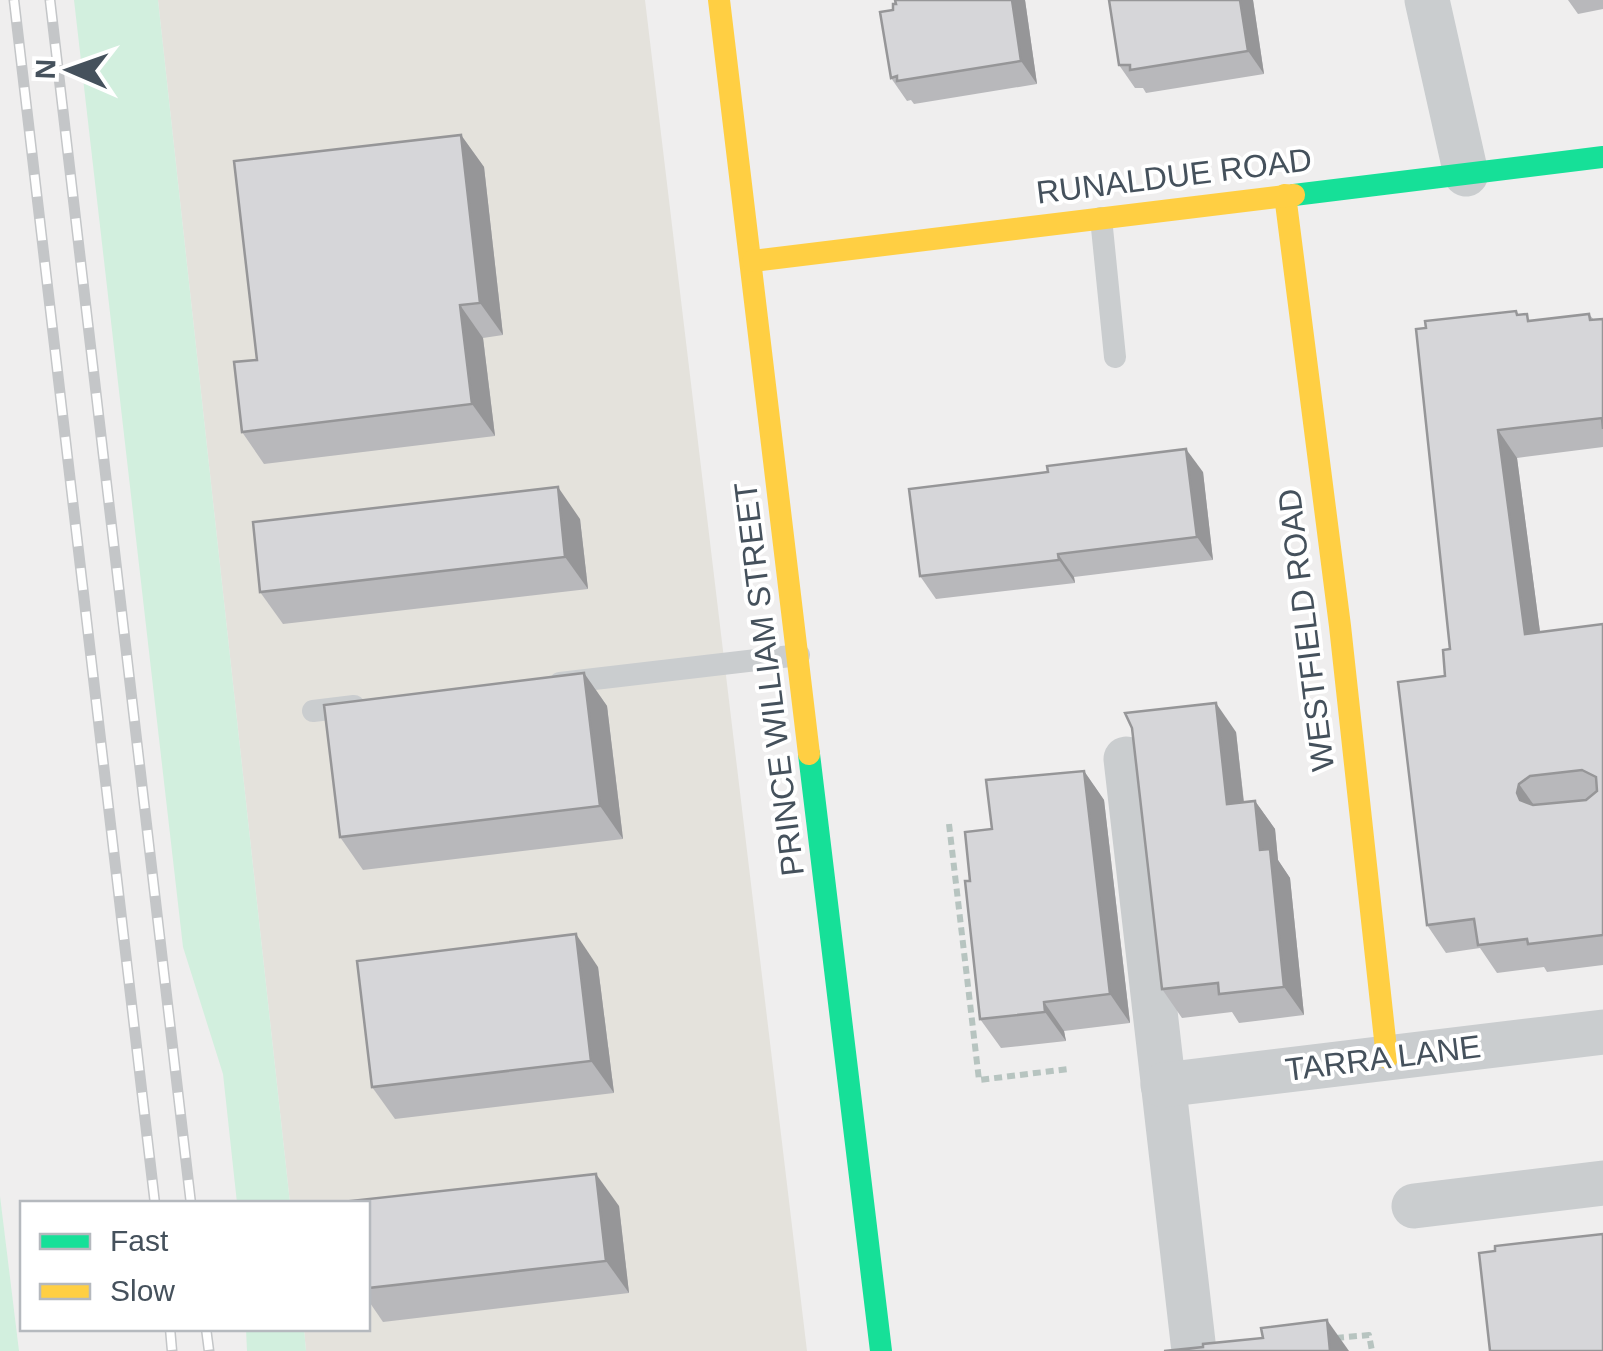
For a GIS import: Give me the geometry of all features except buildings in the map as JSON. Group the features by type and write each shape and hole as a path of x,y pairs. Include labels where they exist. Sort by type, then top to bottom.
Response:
{"street":[{"name":"PRINCE WILLIAM STREET","path":"720,0 881,1351"},
{"path":"1426,0 1466,174"},
{"name":"RUNALDUE ROAD","path":"752,261 1603,157"},
{"name":"WESTFIELD ROAD","path":"1286,195 1340,626 1386,1058"},
{"path":"1126,759 1194,1351"},
{"name":"TARRA LANE","path":"1164,1085 1603,1032"},
{"path":"1414,1206 1603,1184"}],"lane":[{"path":"1101,218 1115,358"},
{"path":"546,684 799,655"},
{"path":"313,711 371,704"}],"path":[{"path":"950,824 979,1080 1068,1070"},
{"path":"1318,1340 1370,1335 1372,1351"}],"shaded area":[{"path":"158,0 645,0 807,1351 306,1351 304,1331 370,1331 370,1201 290,1201"}],"green space":[{"path":"74,0 158,0 290,1201 237,1201 223,1074 183,947"},
{"path":"0,1196 19,1351 0,1351"},
{"path":"246,1331 304,1331 306,1351 247,1351"}],"railway":[{"path":"14,0 155,1201"},
{"path":"50,0 191,1201"},
{"path":"170,1331 172,1351"},
{"path":"206,1331 209,1351"}],"traffic: fast":[{"path":"1294,195 1603,157"},
{"path":"809,754 881,1351"}],"traffic: slow":[{"path":"719,0 809,754"},
{"path":"1285,195 1340,626 1387,1058"},
{"path":"753,261 1294,195"}]}
